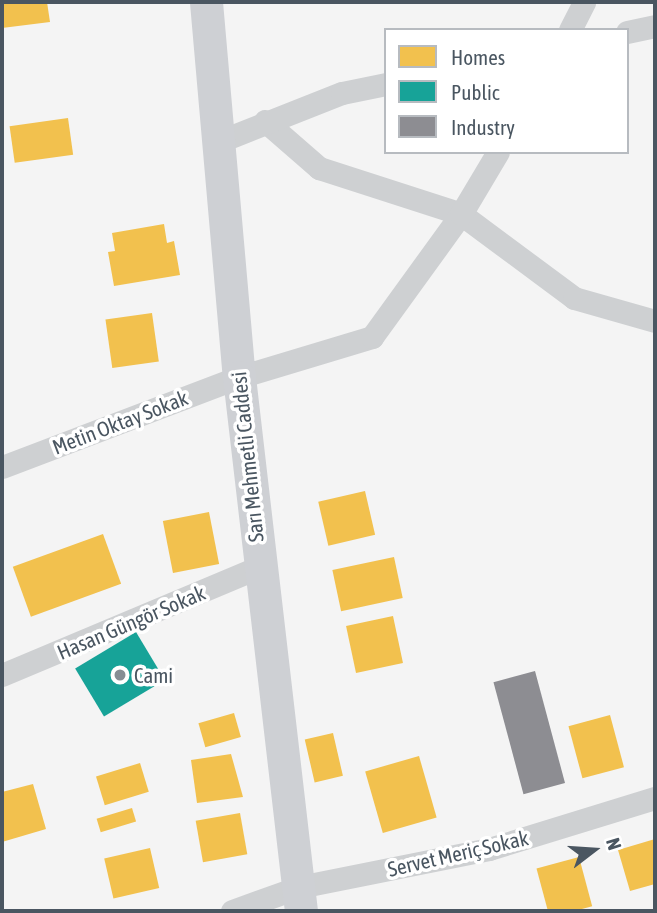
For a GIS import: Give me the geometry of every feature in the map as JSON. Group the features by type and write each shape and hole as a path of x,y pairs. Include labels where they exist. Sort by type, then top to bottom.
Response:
{"street":[{"name":"Sarı Mehmetli Caddesi","path":"206,2 239,377 259,567 300,899"},
{"path":"571,28 584,2"},
{"path":"629,32 655,26"},
{"path":"218,142 265,121 342,93 384,84"},
{"path":"265,121 319,168 461,214 574,298 655,321"},
{"name":"Metin Oktay Sokak","path":"2,467 239,377 372,337 461,214 497,154"},
{"name":"Hasan Güngör Sokak","path":"2,675 259,567"},
{"name":"Servet Meriç Sokak","path":"232,911 300,899 489,849 655,798"}],"building: Homes":[{"path":"2,2 47,2 50,22 2,28"},
{"path":"68,118 73,155 15,163 10,126"},
{"path":"164,224 167,243 174,241 180,275 114,286 108,252 115,251 112,233"},
{"path":"152,313 159,362 112,368 105,320"},
{"path":"365,491 375,535 328,546 318,502"},
{"path":"209,512 219,564 173,573 163,521"},
{"path":"103,534 121,584 31,617 13,567"},
{"path":"394,557 403,598 341,611 332,570"},
{"path":"393,616 403,663 356,673 346,626"},
{"path":"234,713 241,737 205,747 198,723"},
{"path":"610,715 624,767 582,778 568,726"},
{"path":"333,733 343,776 315,782 305,740"},
{"path":"231,754 243,797 197,803 191,760"},
{"path":"419,756 437,818 383,833 365,771"},
{"path":"140,763 149,792 105,805 96,776"},
{"path":"33,784 46,829 2,842 2,792"},
{"path":"132,808 136,821 101,832 97,819"},
{"path":"240,813 247,854 203,862 196,821"},
{"path":"655,839 655,884 630,891 618,850"},
{"path":"150,848 159,888 113,899 104,859"},
{"path":"579,857 592,906 575,911 548,911 536,868"}],"building: Public":[{"name":"Cami","path":"136,632 165,680 104,717 75,669"}],"building: Industry":[{"path":"535,671 565,783 523,794 493,682"}],"place":[{"name":"Cami","path":"120,675"}]}
